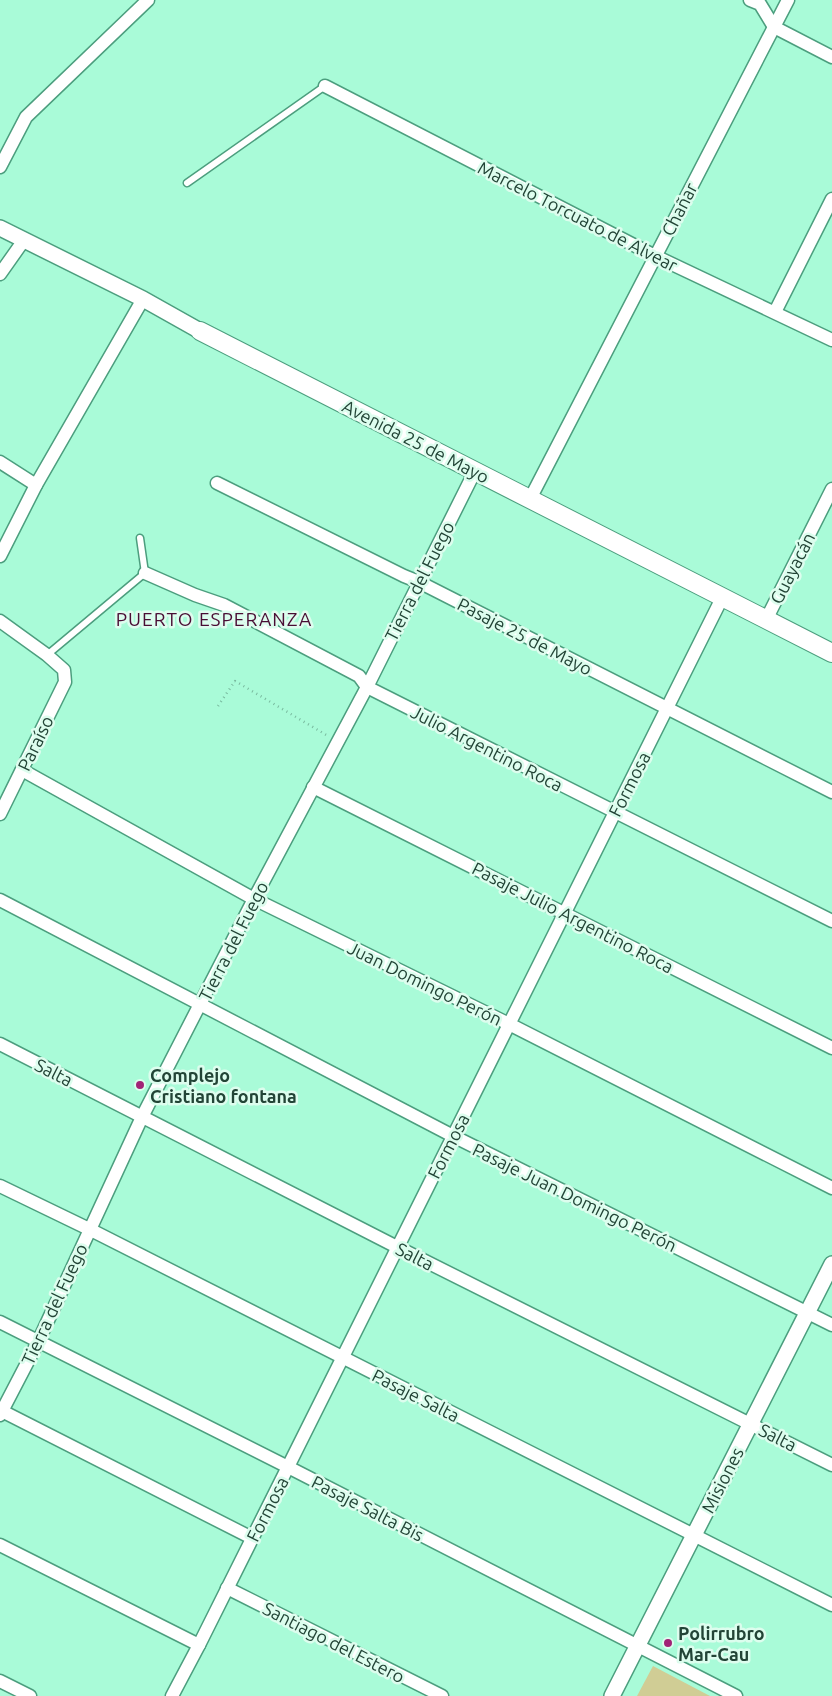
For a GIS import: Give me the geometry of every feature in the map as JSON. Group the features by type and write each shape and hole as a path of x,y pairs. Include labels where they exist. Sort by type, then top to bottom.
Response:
{"main road":[{"name":"Avenida 25 de Mayo","path":"200,331 832,653"}],"street":[{"path":"0,167 26,117 148,0"},
{"path":"750,0 760,4 774,27 832,57"},
{"name":"Chañar","path":"530,499 788,0"},
{"name":"Marcelo Torcuato de Alvear","path":"325,86 655,256 832,340"},
{"path":"775,312 832,199"},
{"name":"Avenida 25 de Mayo","path":"0,228 143,299 200,331"},
{"path":"0,274 24,240"},
{"path":"0,556 36,485 143,299"},
{"path":"0,462 36,485"},
{"name":"Tierra del Fuego","path":"1,1412 38,1342 142,1117 201,1005 254,898 367,687 475,471"},
{"name":"Pasaje 25 de Mayo","path":"217,483 419,582 832,792"},
{"name":"Guayacán","path":"766,620 832,489"},
{"name":"Julio Argentino Roca","path":"145,573 195,595 224,605 359,676 367,687 832,921"},
{"name":"Formosa","path":"172,1696 723,596"},
{"path":"0,621 47,655"},
{"name":"Paraíso","path":"0,814 65,682 64,670 47,655"},
{"name":"Juan Domingo Perón","path":"22,770 254,898 509,1024 832,1188"},
{"name":"Pasaje Julio Argentino Roca","path":"313,786 832,1048"},
{"name":"Pasaje Juan Domingo Perón","path":"0,900 453,1136 832,1325"},
{"name":"Salta","path":"0,1044 397,1247 832,1465"},
{"name":"Pasaje Salta","path":"0,1186 89,1229 832,1605"},
{"name":"Misiones","path":"612,1696 832,1264"},
{"name":"Pasaje Salta Bis","path":"0,1322 736,1696"},
{"path":"1,1412 252,1538"},
{"path":"0,1546 199,1645"},
{"name":"Santiago del Estero","path":"227,1588 442,1696"},
{"path":"0,1681 30,1696"}],"lane":[{"path":"187,183 325,86"},
{"path":"47,655 145,573 140,538"}],"path":[{"path":"218,706 234,681 338,742"}],"shaded area":[{"path":"653,1666 710,1696 637,1696"}],"place":[{"name":"Complejo Cristiano fontana","path":"140,1085"},
{"name":"Polirrubro Mar-Cau","path":"668,1643"}],"district":[{"name":"PUERTO ESPERANZA","path":"214,619"}]}
